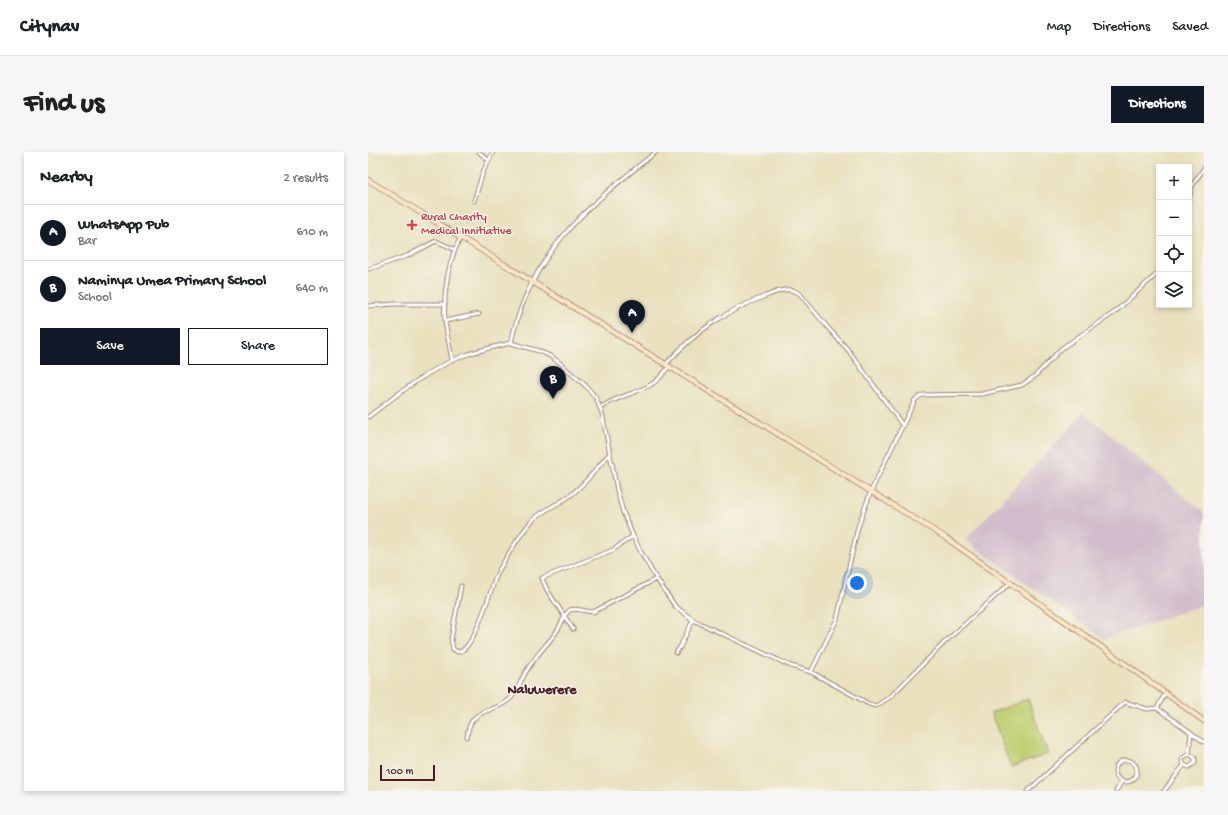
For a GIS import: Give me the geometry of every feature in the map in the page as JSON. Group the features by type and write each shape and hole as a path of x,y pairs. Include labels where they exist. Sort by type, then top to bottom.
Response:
{"main road":[{"path":"368,180 946,538 1011,582 1204,721"}],"street":[{"path":"479,152 488,160"},
{"path":"474,201 483,172 493,152"},
{"path":"510,343 515,324 532,281 556,244 569,228 617,183 656,152"},
{"path":"1192,186 1204,168"},
{"path":"452,360 445,304 450,263 454,249 461,237"},
{"path":"369,269 407,256 436,241 454,249"},
{"path":"811,672 837,619 858,527 871,491 915,400 920,396 982,394 1022,385 1029,381 1062,348 1115,312 1156,275"},
{"path":"600,408 611,400 654,383 684,345 715,320 754,300 770,294 783,290 795,290 849,351 903,426"},
{"path":"368,306 394,304 445,304"},
{"path":"446,321 479,314"},
{"path":"368,417 414,383 452,360 477,351 510,343 539,351 560,363 586,386 596,398 600,408 623,512 633,536 656,579 675,606 693,620 791,666 811,672 869,704 876,706 890,697 945,642 1011,582"},
{"path":"460,586 451,639 453,649 458,652 464,650 468,644 486,609 498,571 527,527 538,515 561,502 576,490 610,453"},
{"path":"573,628 547,590 542,578 613,550 633,536"},
{"path":"467,737 468,726 477,715 501,705 510,698 518,687 527,669 558,630 570,609 574,608 587,612 594,612 656,579"},
{"path":"676,652 693,620"},
{"path":"1157,708 1165,694"},
{"path":"1028,791 1125,702 1147,709 1157,708 1204,742"},
{"path":"1189,754 1191,732"},
{"path":"1184,765 1189,767 1195,763 1194,756 1189,754"},
{"path":"1184,765 1182,760 1184,756 1189,754"},
{"path":"1122,760 1131,760 1137,766 1137,775 1131,781 1122,781 1116,775 1116,766 1122,760"},
{"path":"1164,791 1184,765"},
{"path":"1116,791 1122,781"}],"shaded area":[{"path":"1083,412 1204,513 1204,604 1105,639 965,540 1072,426"}],"green space":[{"path":"1028,699 1048,754 1011,767 991,713"}],"place":[{"name":"Rural Charity Medical Innitiative","path":"412,225"},
{"name":"WhatsApp Pub","path":"632,333"},
{"name":"Naminya Umea Primary School","path":"553,399"}],"district":[{"name":"Naluwerere","path":"542,690"}]}
